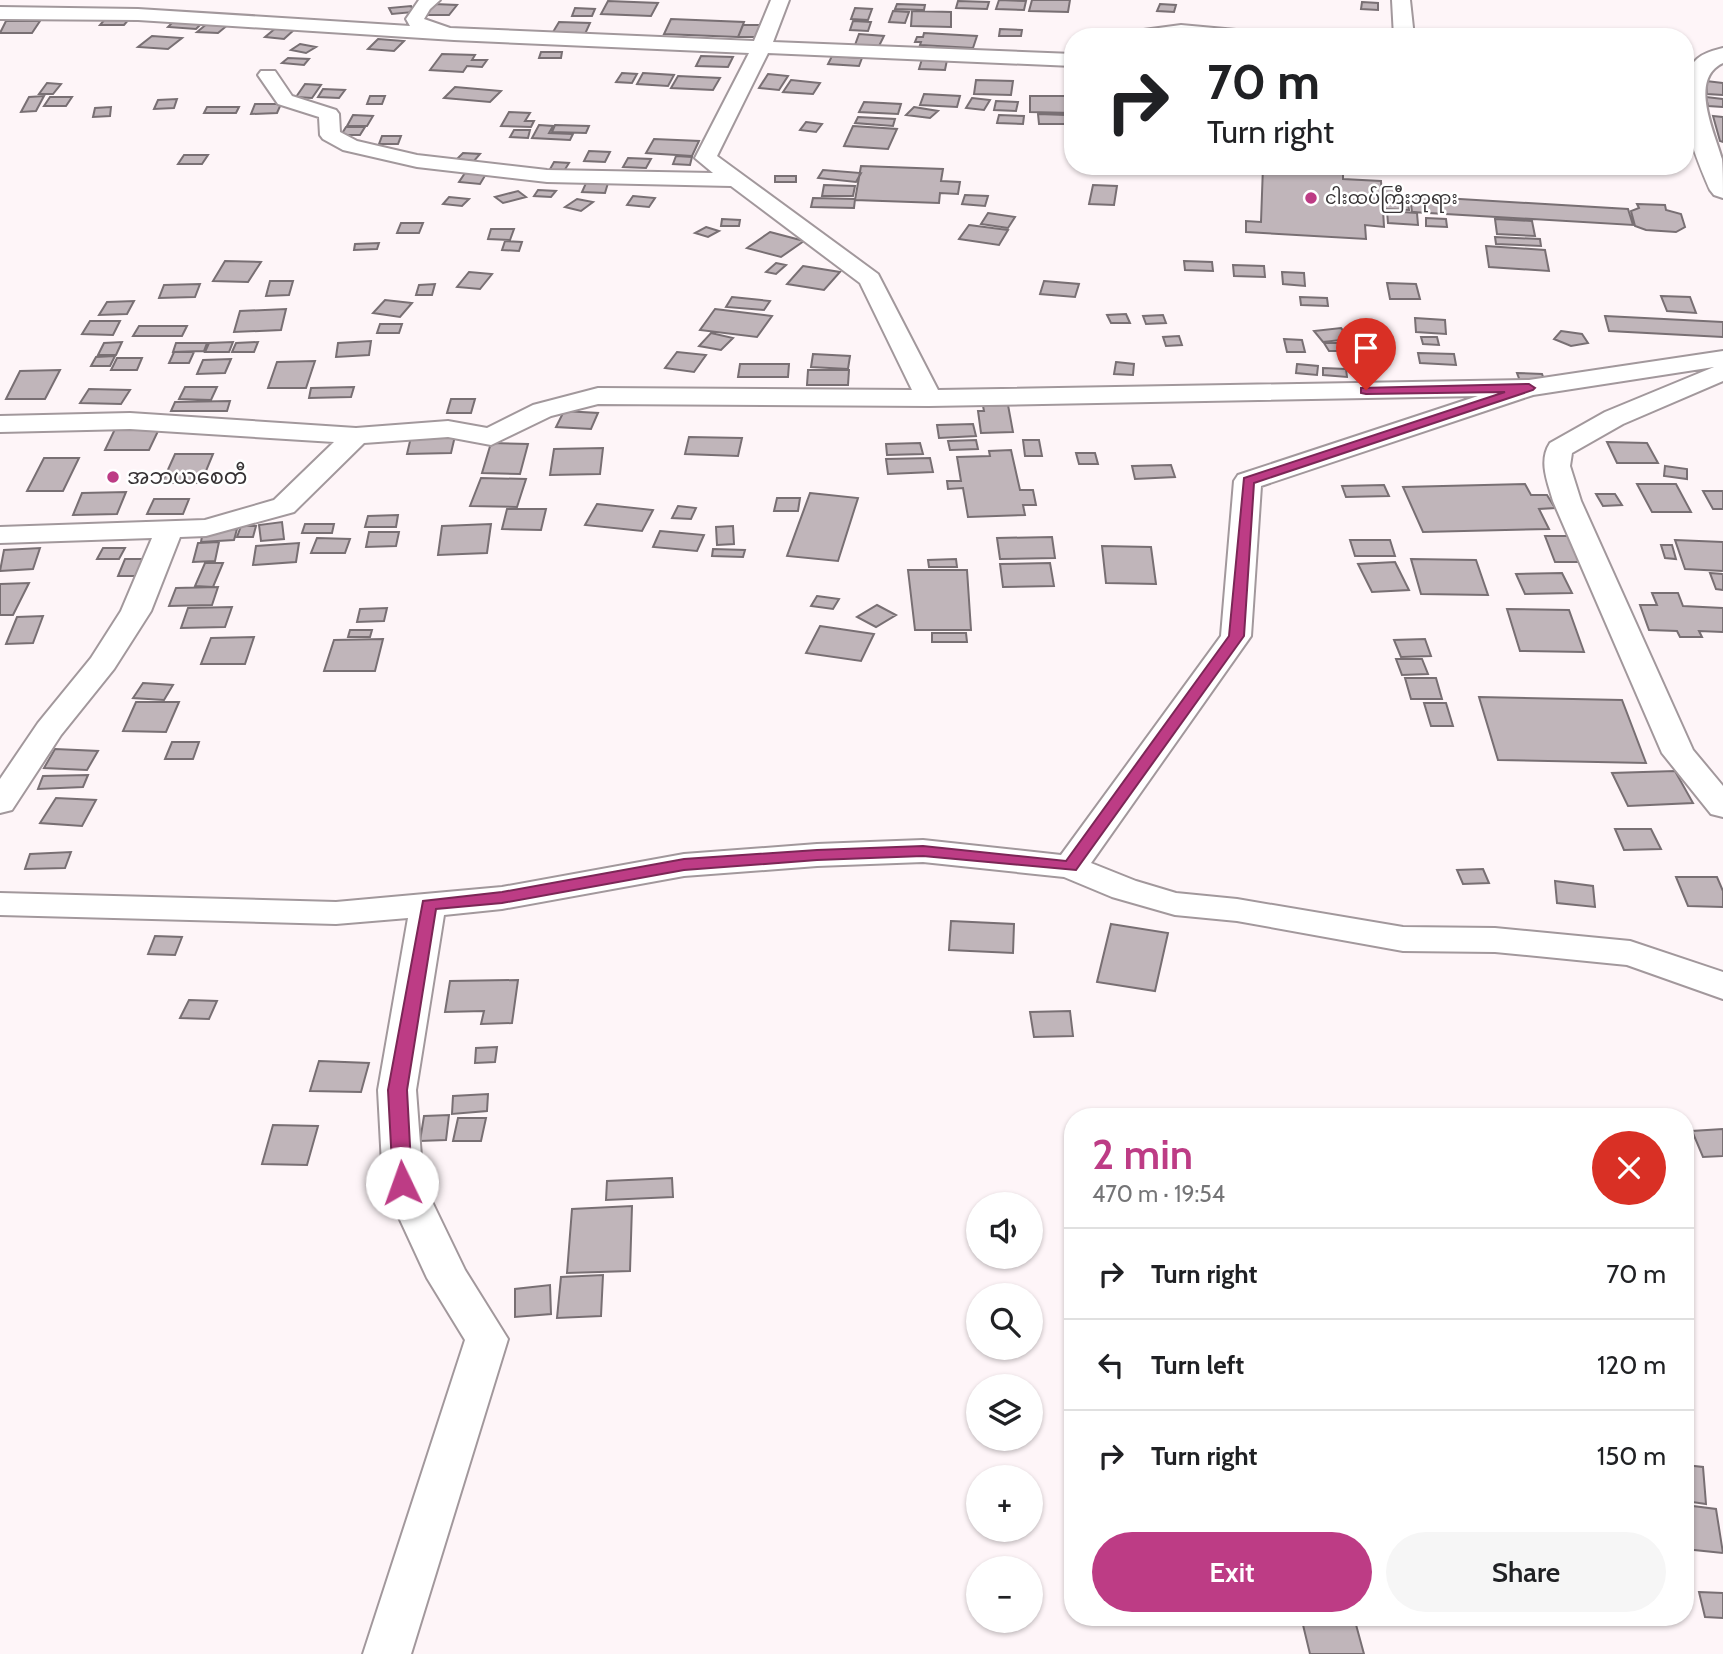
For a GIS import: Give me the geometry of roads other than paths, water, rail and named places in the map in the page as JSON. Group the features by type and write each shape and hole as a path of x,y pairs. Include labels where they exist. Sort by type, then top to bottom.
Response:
{"street":[{"path":"431,0 422,6 415,19 419,25 445,31 444,33"},
{"path":"780,0 762,46 706,158 870,279 929,398"},
{"path":"1401,0 1403,28"},
{"path":"0,13 64,11 156,15 444,33 1064,60"},
{"path":"1694,81 1700,68 1716,56 1723,55"},
{"path":"268,75 285,100 329,114 330,135 350,146 417,161 547,176 735,180"},
{"path":"1694,110 1705,150 1723,190"},
{"path":"0,424 130,421 356,436 448,429 491,437 527,416 558,403 598,396 929,398 1529,388 1723,358"},
{"path":"1723,372 1614,418 1559,449 1557,466 1567,501 1678,753 1723,807"},
{"path":"1070,867 1236,636 1248,481 1529,388"},
{"path":"0,535 206,528 284,506 356,436"},
{"path":"0,803 50,730 103,663 130,621 169,530"},
{"path":"0,904 337,913 502,898 684,865 817,855 923,851 1070,867 1125,889 1175,904 1237,910 1403,939 1495,940 1630,953 1723,987"},
{"path":"387,1654 487,1339 448,1278 402,1183 397,1090 428,905"}],"place":[{"name":"ငါးထပ်ကြီးဘုရား","path":"1311,198"},
{"name":"အဘယစေတီ","path":"113,477"}]}
